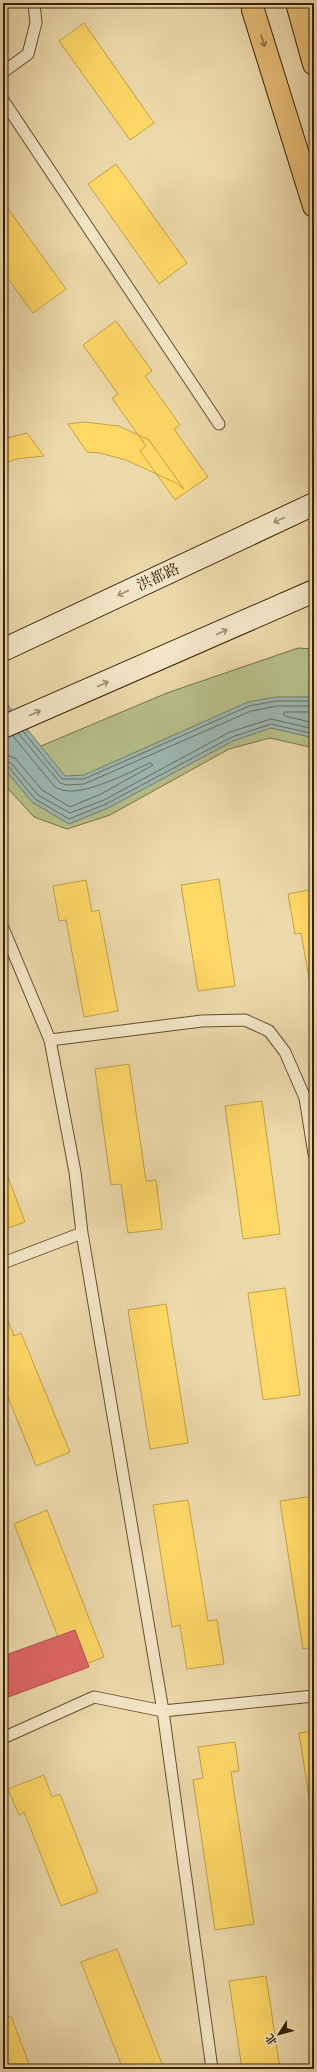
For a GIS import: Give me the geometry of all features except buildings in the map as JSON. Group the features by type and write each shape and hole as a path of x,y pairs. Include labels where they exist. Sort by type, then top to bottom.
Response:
{"main road":[{"path":"253,3 253,10 314,206"},
{"path":"297,3 314,64"},
{"name":"洪都路","path":"10,646 314,504"},
{"path":"3,727 314,591"}],"lane":[{"path":"3,72 28,54 36,23 34,3"},
{"path":"3,100 219,424"},
{"path":"3,928 50,1040 75,1172 82,1233 163,1711 212,2069"},
{"path":"50,1040 202,1021 245,1020 269,1032 285,1052 305,1098 314,1154"},
{"path":"3,1263 82,1233"},
{"path":"3,1738 94,1697 163,1711 314,1696"}],"green space":[{"path":"298,648 314,649 314,748 270,738 229,749 110,815 67,829 34,817 3,783 3,762 167,693"}],"water":[{"path":"276,697 313,697 314,738 271,728 233,741 108,808 69,824 32,802 3,767 3,699 65,776 84,775 248,702"}]}
